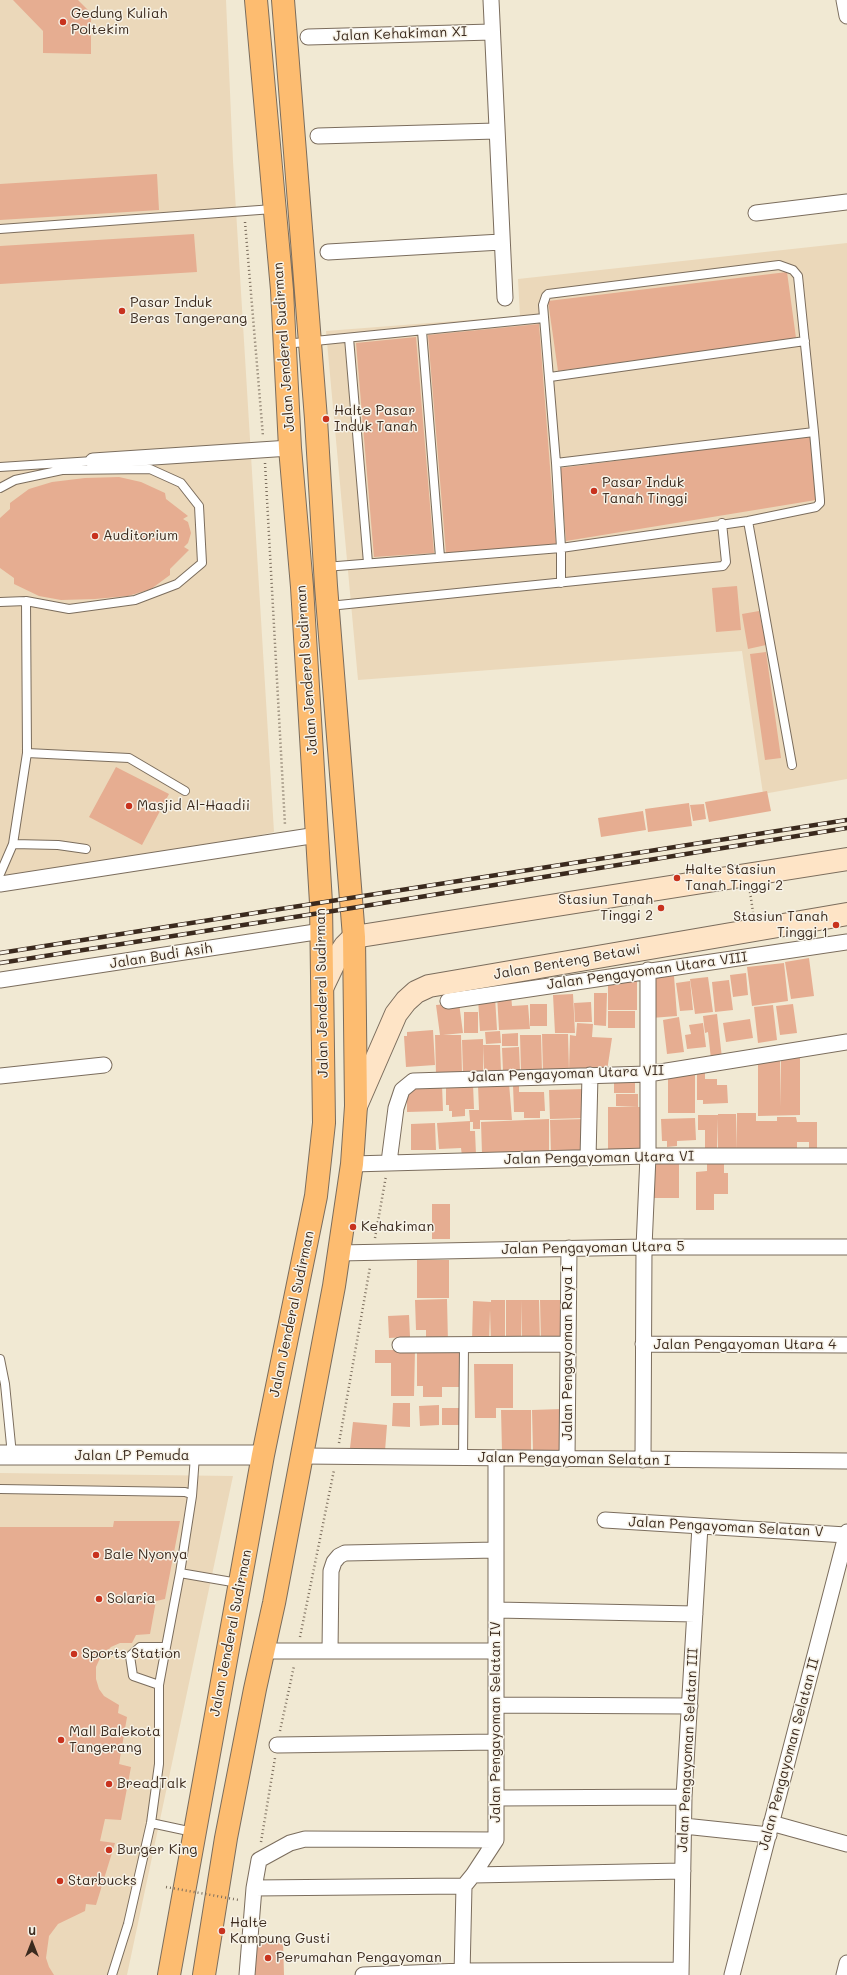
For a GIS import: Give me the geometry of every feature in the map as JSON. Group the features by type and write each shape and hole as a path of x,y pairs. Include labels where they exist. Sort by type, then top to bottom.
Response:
{"main road":[{"name":"Jalan Jenderal Sudirman","path":"169,1975 263,1455 316,1196 324,1123 322,931 302,587 290,448 282,290 256,0"},
{"name":"Jalan Jenderal Sudirman","path":"204,1975 226,1838 276,1596 339,1253 352,1164 356,1106 354,937 324,567 309,342 283,0"},
{"path":"323,986 334,963 345,946 354,937 847,859"},
{"name":"Jalan Benteng Betawi","path":"356,1106 368,1075 396,1014 406,1001 416,992 429,986 847,914"},
{"path":"323,1080 356,1080"}],"street":[{"path":"491,0 504,298"},
{"name":"Jalan Kehakiman XI","path":"308,37 492,32"},
{"path":"318,136 496,131"},
{"path":"756,213 847,202"},
{"path":"328,252 501,242"},
{"path":"93,461 290,448"},
{"path":"0,884 317,835"},
{"name":"Jalan Budi Asih","path":"0,980 322,931"},
{"name":"Jalan Pengayoman Utara VIII","path":"448,1001 648,970 847,942"},
{"path":"643,1460 644,1247 648,1156 648,970"},
{"name":"Jalan Pengayoman Utara VII","path":"389,1162 396,1108 402,1090 413,1081 648,1074 847,1042"},
{"path":"0,1076 104,1065"},
{"path":"588,1158 590,1075"},
{"name":"Jalan Pengayoman Utara VI","path":"352,1164 648,1156 847,1156"},
{"name":"Jalan Pengayoman Utara 5","path":"339,1253 644,1247 847,1247"},
{"name":"Jalan Pengayoman Raya I","path":"568,1459 569,1248"},
{"path":"400,1345 568,1344"},
{"name":"Jalan Pengayoman Utara 4","path":"643,1344 847,1345"},
{"name":"Jalan LP Pemuda","path":"6,1455 263,1455"},
{"name":"Jalan Pengayoman Selatan I","path":"302,1456 847,1461"},
{"name":"Jalan Pengayoman Selatan IV","path":"468,1881 496,1840 496,1458"},
{"name":"Jalan Pengayoman Selatan V","path":"605,1520 846,1538"},
{"name":"Jalan Pengayoman Selatan III","path":"681,1972 684,1797 700,1526"},
{"name":"Jalan Pengayoman Selatan II","path":"732,1975 846,1538"},
{"path":"330,1651 331,1571 334,1562 345,1552 496,1550"},
{"path":"496,1610 695,1614"},
{"path":"264,1651 496,1651"},
{"path":"496,1705 690,1706"},
{"path":"276,1745 496,1742"},
{"path":"496,1798 684,1797"},
{"path":"684,1826 770,1829 847,1844"},
{"path":"247,1975 254,1888 259,1860 290,1844 305,1839 496,1840"},
{"path":"254,1888 468,1881 683,1871"},
{"path":"462,1973 468,1881"},
{"path":"844,1975 847,1963"},
{"path":"363,1975 681,1972"}],"lane":[{"path":"0,229 274,209"},
{"path":"324,567 561,548 722,523 748,521 810,509 820,503 798,276 793,270 779,265 548,294 543,301 556,463 561,548 561,583"},
{"path":"285,344 544,318"},
{"path":"422,331 440,557"},
{"path":"349,338 368,564"},
{"path":"550,377 805,341"},
{"path":"556,463 814,432"},
{"path":"0,467 93,461"},
{"path":"0,488 15,480 62,470 150,469 181,484 199,506 202,563 177,584 135,600 69,609 26,601 0,602"},
{"path":"748,521 792,765"},
{"path":"328,606 724,566 726,562 722,523"},
{"path":"0,874 12,844 26,753 26,601"},
{"path":"26,753 129,758 185,791"},
{"path":"12,844 58,845 86,848"},
{"path":"463,1458 464,1345"},
{"path":"0,1359 5,1384 6,1455"},
{"path":"112,1975 128,1924 151,1823 159,1764 158,1685 180,1573 195,1456"},
{"path":"0,1489 185,1492 191,1494"},
{"path":"180,1573 240,1583"},
{"path":"158,1685 132,1676 130,1656 140,1647 166,1647"},
{"path":"151,1823 195,1833"}],"path":[{"path":"244,212 264,450 286,840"},
{"path":"749,887 754,917"},
{"path":"259,1860 276,1745 297,1652 336,1456 389,1162"},
{"path":"166,1887 239,1900"}],"shaded area":[{"path":"0,0 226,0 233,161 274,832 175,854 0,879"},
{"name":"Pasar Induk Tanah Tinggi","path":"847,243 847,779 763,794 742,651 358,680 326,331 520,316 518,279"},
{"path":"0,1473 233,1476 127,1975 0,1975"}],"building":[{"name":"Gedung Kuliah Poltekim","path":"13,0 78,0 91,13 91,54 43,53 43,31"},
{"path":"157,174 159,210 0,220 0,184"},
{"path":"194,234 197,272 0,284 0,246"},
{"path":"787,272 796,338 558,371 548,301"},
{"path":"539,324 556,545 446,553 428,335"},
{"path":"416,337 434,553 374,557 356,343"},
{"path":"811,436 816,500 566,541 560,468"},
{"name":"Auditorium","path":"119,477 141,482 165,493 166,499 188,516 183,519 188,522 191,533 188,543 184,547 189,550 170,569 170,575 151,589 128,596 95,599 61,600 39,596 14,584 14,578 0,568 0,518 10,509 10,503 29,489 52,482 85,478"},
{"path":"737,586 741,630 716,632 712,588"},
{"path":"759,611 766,645 748,649 742,614"},
{"path":"766,652 781,758 765,760 750,654"},
{"name":"Masjid Al-Haadii","path":"116,767 169,794 142,845 89,817"},
{"path":"767,791 771,811 709,822 705,802"},
{"path":"689,803 692,826 648,832 645,809"},
{"path":"704,804 706,819 693,821 690,805"},
{"path":"643,811 646,830 601,837 598,818"},
{"path":"809,958 814,996 791,999 785,962"},
{"path":"784,963 788,1001 752,1006 747,967"},
{"path":"746,973 748,995 733,997 730,975"},
{"path":"674,976 677,1016 651,1018 648,978"},
{"path":"708,977 713,1012 695,1014 690,979"},
{"path":"608,978 637,978 637,1010 608,1010"},
{"path":"729,980 733,1010 715,1012 712,982"},
{"path":"690,981 693,1010 680,1011 676,983"},
{"path":"594,993 607,993 606,1026 594,1025"},
{"path":"511,994 512,1006 528,1005 530,1029 499,1030 497,995"},
{"path":"573,994 575,1033 555,1033 553,995"},
{"path":"495,997 497,1030 480,1031 478,998"},
{"path":"591,1002 592,1022 575,1022 574,1003"},
{"path":"459,1003 463,1033 443,1035 461,1035 462,1073 436,1074 435,1035 440,1035 436,1005"},
{"path":"530,1004 547,1004 547,1026 530,1026"},
{"path":"793,1004 797,1033 780,1035 776,1006"},
{"path":"773,1005 777,1040 758,1043 754,1007"},
{"path":"608,1011 635,1011 635,1028 608,1028"},
{"path":"464,1012 478,1012 478,1033 464,1033"},
{"path":"717,1014 722,1058 711,1059 708,1032 705,1033 703,1016"},
{"path":"679,1017 684,1052 667,1054 663,1020"},
{"path":"750,1019 753,1038 726,1042 723,1023"},
{"path":"577,1023 593,1024 592,1037 612,1038 607,1071 569,1070 570,1035 576,1036"},
{"path":"703,1023 706,1047 687,1049 685,1035 691,1034 689,1025"},
{"path":"433,1030 435,1065 406,1067 404,1036 407,1036 407,1032"},
{"path":"500,1031 501,1043 486,1044 485,1032"},
{"path":"518,1033 518,1046 502,1046 502,1034"},
{"path":"542,1034 568,1034 569,1071 543,1072"},
{"path":"520,1035 541,1035 542,1071 521,1071"},
{"path":"483,1039 483,1073 463,1073 462,1040"},
{"path":"483,1045 500,1045 501,1071 484,1072"},
{"path":"519,1047 520,1071 503,1071 502,1048"},
{"path":"781,1056 800,1056 800,1115 758,1116 758,1058 780,1058 781,1107"},
{"path":"705,1071 705,1079 717,1079 717,1085 727,1085 728,1103 703,1104 703,1100 697,1100 697,1072"},
{"path":"695,1074 695,1113 668,1113 668,1075"},
{"path":"614,1079 635,1079 635,1093 614,1093"},
{"path":"509,1083 512,1120 480,1120 480,1129 473,1129 473,1122 470,1122 470,1131 475,1131 476,1155 462,1156 461,1148 439,1149 437,1123 470,1121 469,1110 479,1110 478,1085"},
{"path":"473,1084 474,1109 465,1109 465,1116 452,1117 452,1111 449,1111 449,1105 446,1105 446,1085"},
{"path":"519,1084 519,1092 544,1092 545,1111 540,1111 540,1118 524,1118 524,1112 514,1112 513,1085"},
{"path":"442,1085 443,1111 407,1112 407,1086"},
{"path":"584,1089 585,1118 550,1119 549,1090"},
{"path":"616,1094 638,1094 638,1107 616,1106"},
{"path":"608,1107 646,1107 646,1151 608,1151"},
{"path":"737,1113 756,1113 756,1121 777,1121 777,1117 796,1117 797,1122 817,1122 817,1149 809,1149 809,1142 797,1142 797,1149 737,1150"},
{"path":"736,1114 737,1150 718,1150 717,1118 717,1151 705,1151 705,1130 698,1130 698,1115"},
{"path":"695,1118 696,1140 677,1141 677,1146 667,1147 667,1141 662,1141 661,1119"},
{"path":"549,1119 549,1153 482,1154 481,1122"},
{"path":"585,1119 585,1153 551,1154 550,1120"},
{"path":"435,1123 436,1150 411,1150 411,1124"},
{"path":"707,1163 724,1163 724,1173 728,1173 728,1194 714,1194 714,1210 696,1210 696,1172 707,1171"},
{"path":"653,1164 679,1164 679,1198 653,1198"},
{"path":"432,1204 450,1204 450,1239 432,1239"},
{"path":"417,1260 449,1260 449,1298 417,1298"},
{"path":"447,1299 448,1343 426,1340 426,1330 416,1330 415,1300"},
{"path":"491,1300 505,1300 505,1343 491,1343 490,1310 489,1343 472,1343 473,1301 491,1302"},
{"path":"506,1300 522,1300 521,1343 506,1342"},
{"path":"522,1300 539,1300 540,1343 522,1343"},
{"path":"540,1300 562,1300 563,1343 541,1343"},
{"path":"409,1315 410,1337 389,1338 388,1316"},
{"path":"375,1350 415,1350 414,1396 391,1396 391,1363 375,1363"},
{"path":"417,1351 462,1352 461,1387 442,1387 442,1397 423,1397 423,1386 417,1386"},
{"path":"474,1364 513,1364 513,1408 496,1408 496,1418 475,1418"},
{"path":"393,1403 410,1403 410,1427 392,1426"},
{"path":"439,1405 439,1425 420,1426 419,1406"},
{"path":"442,1408 462,1408 462,1425 442,1425"},
{"path":"563,1409 563,1450 533,1450 532,1410"},
{"path":"501,1410 531,1410 531,1451 502,1451"},
{"path":"353,1422 387,1425 385,1451 350,1448"},
{"name":"Mall Balekota Tangerang","path":"114,1521 180,1521 165,1599 156,1601 150,1634 136,1635 132,1643 120,1643 111,1647 100,1658 96,1667 96,1679 99,1689 104,1696 119,1705 118,1713 127,1717 119,1764 131,1767 121,1820 105,1819 100,1841 115,1843 96,1905 86,1904 85,1911 58,1924 49,1936 46,1958 54,1975 0,1975 0,1527 113,1527"},
{"name":"Perumahan Pengayoman","path":"283,1940 284,1975 253,1975 252,1941"}],"railway":[{"path":"0,953 847,820"},
{"path":"0,963 847,828"}],"place":[{"name":"Gedung Kuliah Poltekim","path":"63,22"},
{"name":"Pasar Induk Beras Tangerang","path":"122,311"},
{"name":"Halte Pasar Induk Tanah","path":"326,419"},
{"name":"Pasar Induk Tanah Tinggi","path":"594,491"},
{"name":"Auditorium","path":"95,536"},
{"name":"Masjid Al-Haadii","path":"129,806"},
{"name":"Halte Stasiun Tanah Tinggi 2","path":"677,878"},
{"name":"Stasiun Tanah Tinggi 2","path":"661,908"},
{"name":"Stasiun Tanah Tinggi 1","path":"836,925"},
{"name":"Kehakiman","path":"353,1227"},
{"name":"Bale Nyonya","path":"96,1555"},
{"name":"Solaria","path":"99,1599"},
{"name":"Sports Station","path":"74,1654"},
{"name":"Mall Balekota Tangerang","path":"61,1740"},
{"name":"BreadTalk","path":"109,1784"},
{"name":"Burger King","path":"109,1850"},
{"name":"Starbucks","path":"60,1881"},
{"name":"Halte Kampung Gusti","path":"222,1931"},
{"name":"Perumahan Pengayoman","path":"268,1958"}]}
